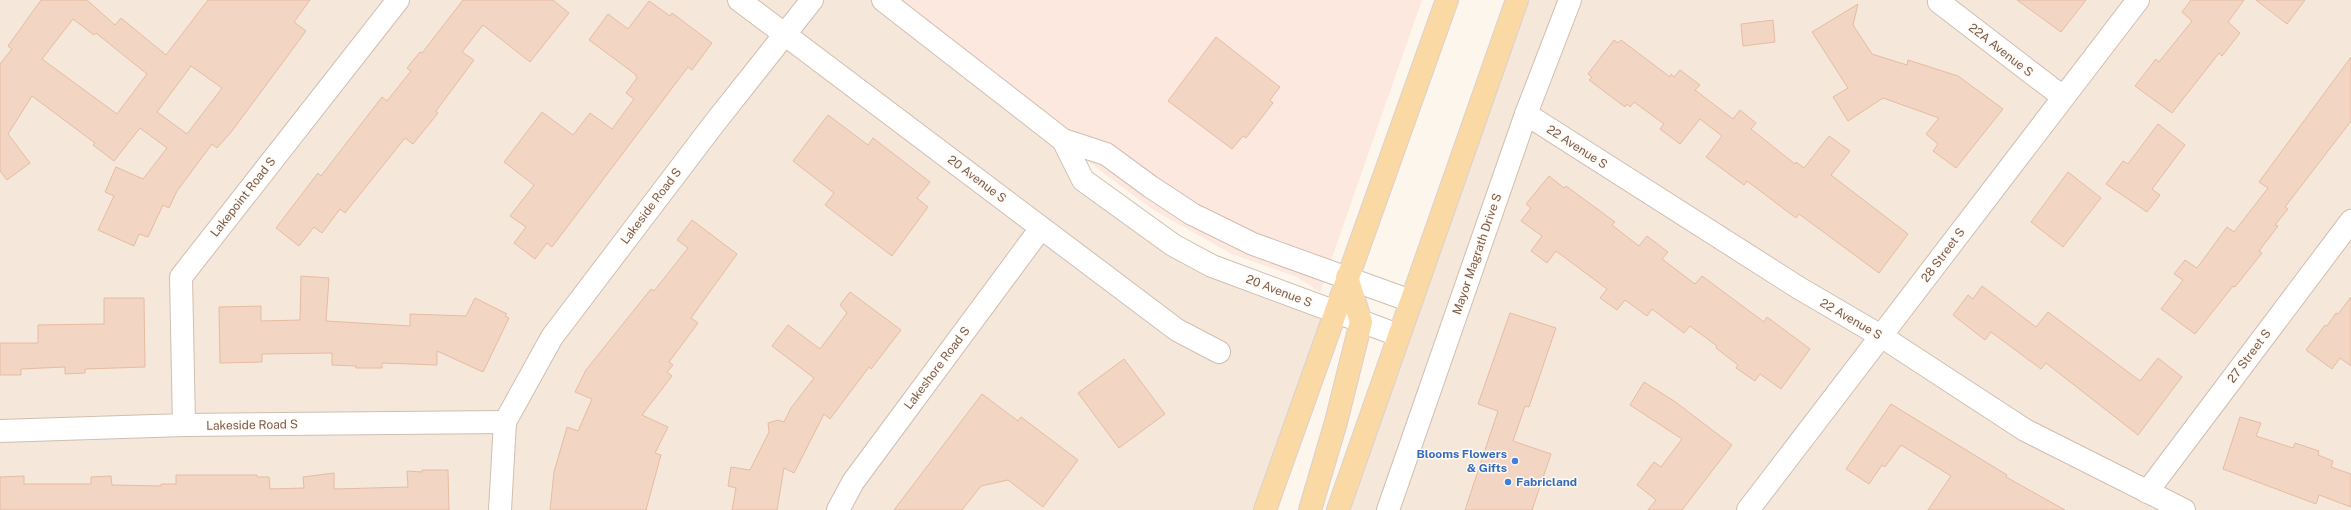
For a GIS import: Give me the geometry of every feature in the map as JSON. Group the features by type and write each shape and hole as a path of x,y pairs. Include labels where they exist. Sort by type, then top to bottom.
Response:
{"main road":[{"path":"1266,510 1336,313 1347,277 1447,0"},
{"path":"1338,510 1398,335 1517,0"},
{"path":"1310,510 1336,422 1361,322 1347,277"}],"street":[{"name":"Lakepoint Road S","path":"184,425 180,277 398,0"},
{"name":"20 Avenue S","path":"739,0 1177,330 1219,352"},
{"name":"Lakeside Road S","path":"500,510 505,422 552,337 713,125 786,35 812,0"},
{"name":"20 Avenue S","path":"883,0 1063,140 1106,154 1151,187 1199,217 1254,244 1410,301"},
{"name":"Mayor Magrath Drive S","path":"1388,510 1526,114 1570,0"},
{"name":"28 Street S","path":"1748,510 2138,0"},
{"name":"22A Avenue S","path":"1939,2 2063,97"},
{"name":"22 Avenue S","path":"1526,114 1799,288 1881,336 2025,430 2184,510"},
{"name":"20 Avenue S","path":"1063,140 1083,180 1173,245 1212,266 1398,335"},
{"name":"27 Street S","path":"2146,492 2351,221"},
{"name":"Lakeshore Road S","path":"838,510 853,482 1041,228"},
{"name":"Lakeside Road S","path":"0,431 184,425 505,422"}],"shaded area":[{"path":"0,0 883,0 1063,140 1083,180 1141,224 1337,313 1267,510 0,510"},
{"path":"883,0 1422,0 1320,292 1297,277 1232,254 1155,211 1114,181"},
{"path":"1517,0 2351,0 2351,510 1337,510"}],"building":[{"path":"41,0 87,0 115,25 121,18 166,55 208,0 310,0 294,22 306,31 232,131 217,148 212,144 177,191 169,208 163,205 148,237 139,234 134,246 98,230 114,196 105,192 116,167 143,179 167,148 140,128 114,161 93,145 95,143 32,96 8,134 30,163 7,180 0,171 0,64 12,49 8,46","holes":["73,19 94,35 96,33 147,74 117,114 42,59","191,66 222,88 187,134 157,112"]},
{"path":"463,0 553,0 569,13 530,62 483,25 462,52 474,60 436,111 438,113 413,144 405,138 345,213 340,209 322,233 314,227 299,246 276,228 318,173 321,176 382,97 387,101 411,71 407,68 420,52 422,53"},
{"path":"2017,0 2086,0 2061,32"},
{"path":"2191,0 2244,0 2228,22 2240,33 2222,56 2219,53 2172,113 2135,86 2156,59 2159,62 2192,21 2182,12"},
{"path":"2256,0 2305,0 2287,24"},
{"path":"649,1 670,16 672,13 712,43 692,70 688,67 552,247 547,243 535,259 514,243 526,227 510,216 534,185 504,162 542,112 573,135 590,113 612,129 634,99 626,93 637,78 635,74 589,40 608,14 628,29"},
{"path":"1858,4 1853,25 1872,54 1907,65 1908,60 1958,76 2003,109 1956,168 1933,151 1938,144 1926,134 1939,118 1883,98 1848,121 1833,97 1848,88 1812,32"},
{"path":"1773,20 1775,42 1743,46 1741,24"},
{"path":"1216,37 1280,87 1270,100 1273,103 1246,138 1243,136 1232,149 1168,101"},
{"path":"1614,40 1618,43 1621,40 1670,77 1671,74 1674,77 1680,70 1700,85 1695,90 1733,119 1740,110 1756,123 1751,129 1795,164 1796,162 1804,168 1829,136 1850,151 1831,175 1908,234 1879,273 1799,214 1796,218 1747,181 1744,185 1706,157 1722,136 1700,119 1680,144 1660,129 1664,124 1634,102 1630,107 1627,104 1625,107 1589,80 1592,77 1588,74"},
{"path":"2351,57 2351,121 2285,207 2288,209 2275,225 2278,226 2259,251 2262,253 2235,287 2233,286 2195,334 2161,309 2183,280 2174,274 2185,260 2197,268 2227,227 2234,232 2268,188 2259,182"},
{"path":"828,115 868,145 873,138 930,182 917,198 928,207 892,256 825,205 834,193 793,161"},
{"path":"2158,124 2185,145 2152,189 2160,195 2147,212 2106,184 2123,161 2128,164"},
{"path":"2068,172 2101,198 2063,247 2031,222"},
{"path":"1549,176 1564,188 1566,186 1615,222 1612,225 1639,246 1647,236 1668,252 1662,259 1695,284 1702,276 1764,322 1767,317 1810,349 1781,389 1760,374 1755,381 1736,368 1738,365 1716,348 1717,346 1690,326 1684,333 1652,309 1647,316 1625,300 1617,310 1600,298 1607,289 1556,251 1547,263 1531,251 1542,236 1521,221 1531,208 1526,204"},
{"path":"692,220 737,254 691,318 698,323 669,362 673,365 667,372 672,376 642,415 668,427 655,453 661,455 646,510 550,510 554,472 567,427 578,431 592,399 575,392 586,370 651,289 654,291 688,248 677,240"},
{"path":"301,276 329,278 326,321 410,326 410,314 466,316 475,298 507,314 505,316 509,318 483,372 437,351 437,365 382,363 382,368 356,368 356,366 332,365 332,353 262,354 262,362 220,363 219,307 261,306 261,321 300,320"},
{"path":"1982,286 2036,327 2048,312 2140,381 2158,358 2182,377 2138,435 2046,363 2041,369 1991,332 1985,340 1953,315 1968,295 1973,299"},
{"path":"850,292 901,330 871,369 869,367 830,419 824,414 794,473 784,468 777,510 732,510 736,488 728,486 731,467 750,470 769,432 768,423 778,420 784,422 791,408 814,378 772,346 788,325 820,349 847,313 840,305"},
{"path":"2351,297 2351,366 2340,358 2332,369 2306,350 2325,325 2327,326 2336,313 2338,314"},
{"path":"104,298 144,298 145,367 85,369 85,373 65,374 65,367 21,369 21,375 0,375 0,343 38,343 38,325 104,324"},
{"path":"1510,313 1556,328 1529,407 1525,406 1513,441 1551,454 1532,510 1465,510 1498,411 1478,404"},
{"path":"1124,359 1165,414 1119,448 1078,393"},
{"path":"1644,382 1674,401 1732,445 1682,510 1648,510 1656,500 1637,485 1654,462 1661,467 1682,439 1630,405"},
{"path":"982,394 1018,421 1021,417 1078,460 1043,507 1008,480 981,486 962,510 894,510"},
{"path":"1891,404 2007,475 2006,477 2065,510 1928,510 1951,476 1901,445 1885,467 1882,465 1869,484 1846,469"},
{"path":"2240,417 2261,423 2256,436 2293,448 2295,443 2319,451 2318,455 2333,461 2331,467 2351,474 2351,507 2319,495 2316,504 2223,469"},
{"path":"422,470 448,470 449,510 0,510 0,477 24,476 24,484 91,484 91,477 111,476 112,485 161,486 161,484 176,484 176,475 257,475 257,477 269,477 270,489 304,488 303,477 334,473 334,489 408,487 407,471 422,472"}],"place":[{"name":"Blooms Flowers & Gifts","path":"1515,461"},
{"name":"Fabricland","path":"1508,482"}]}
